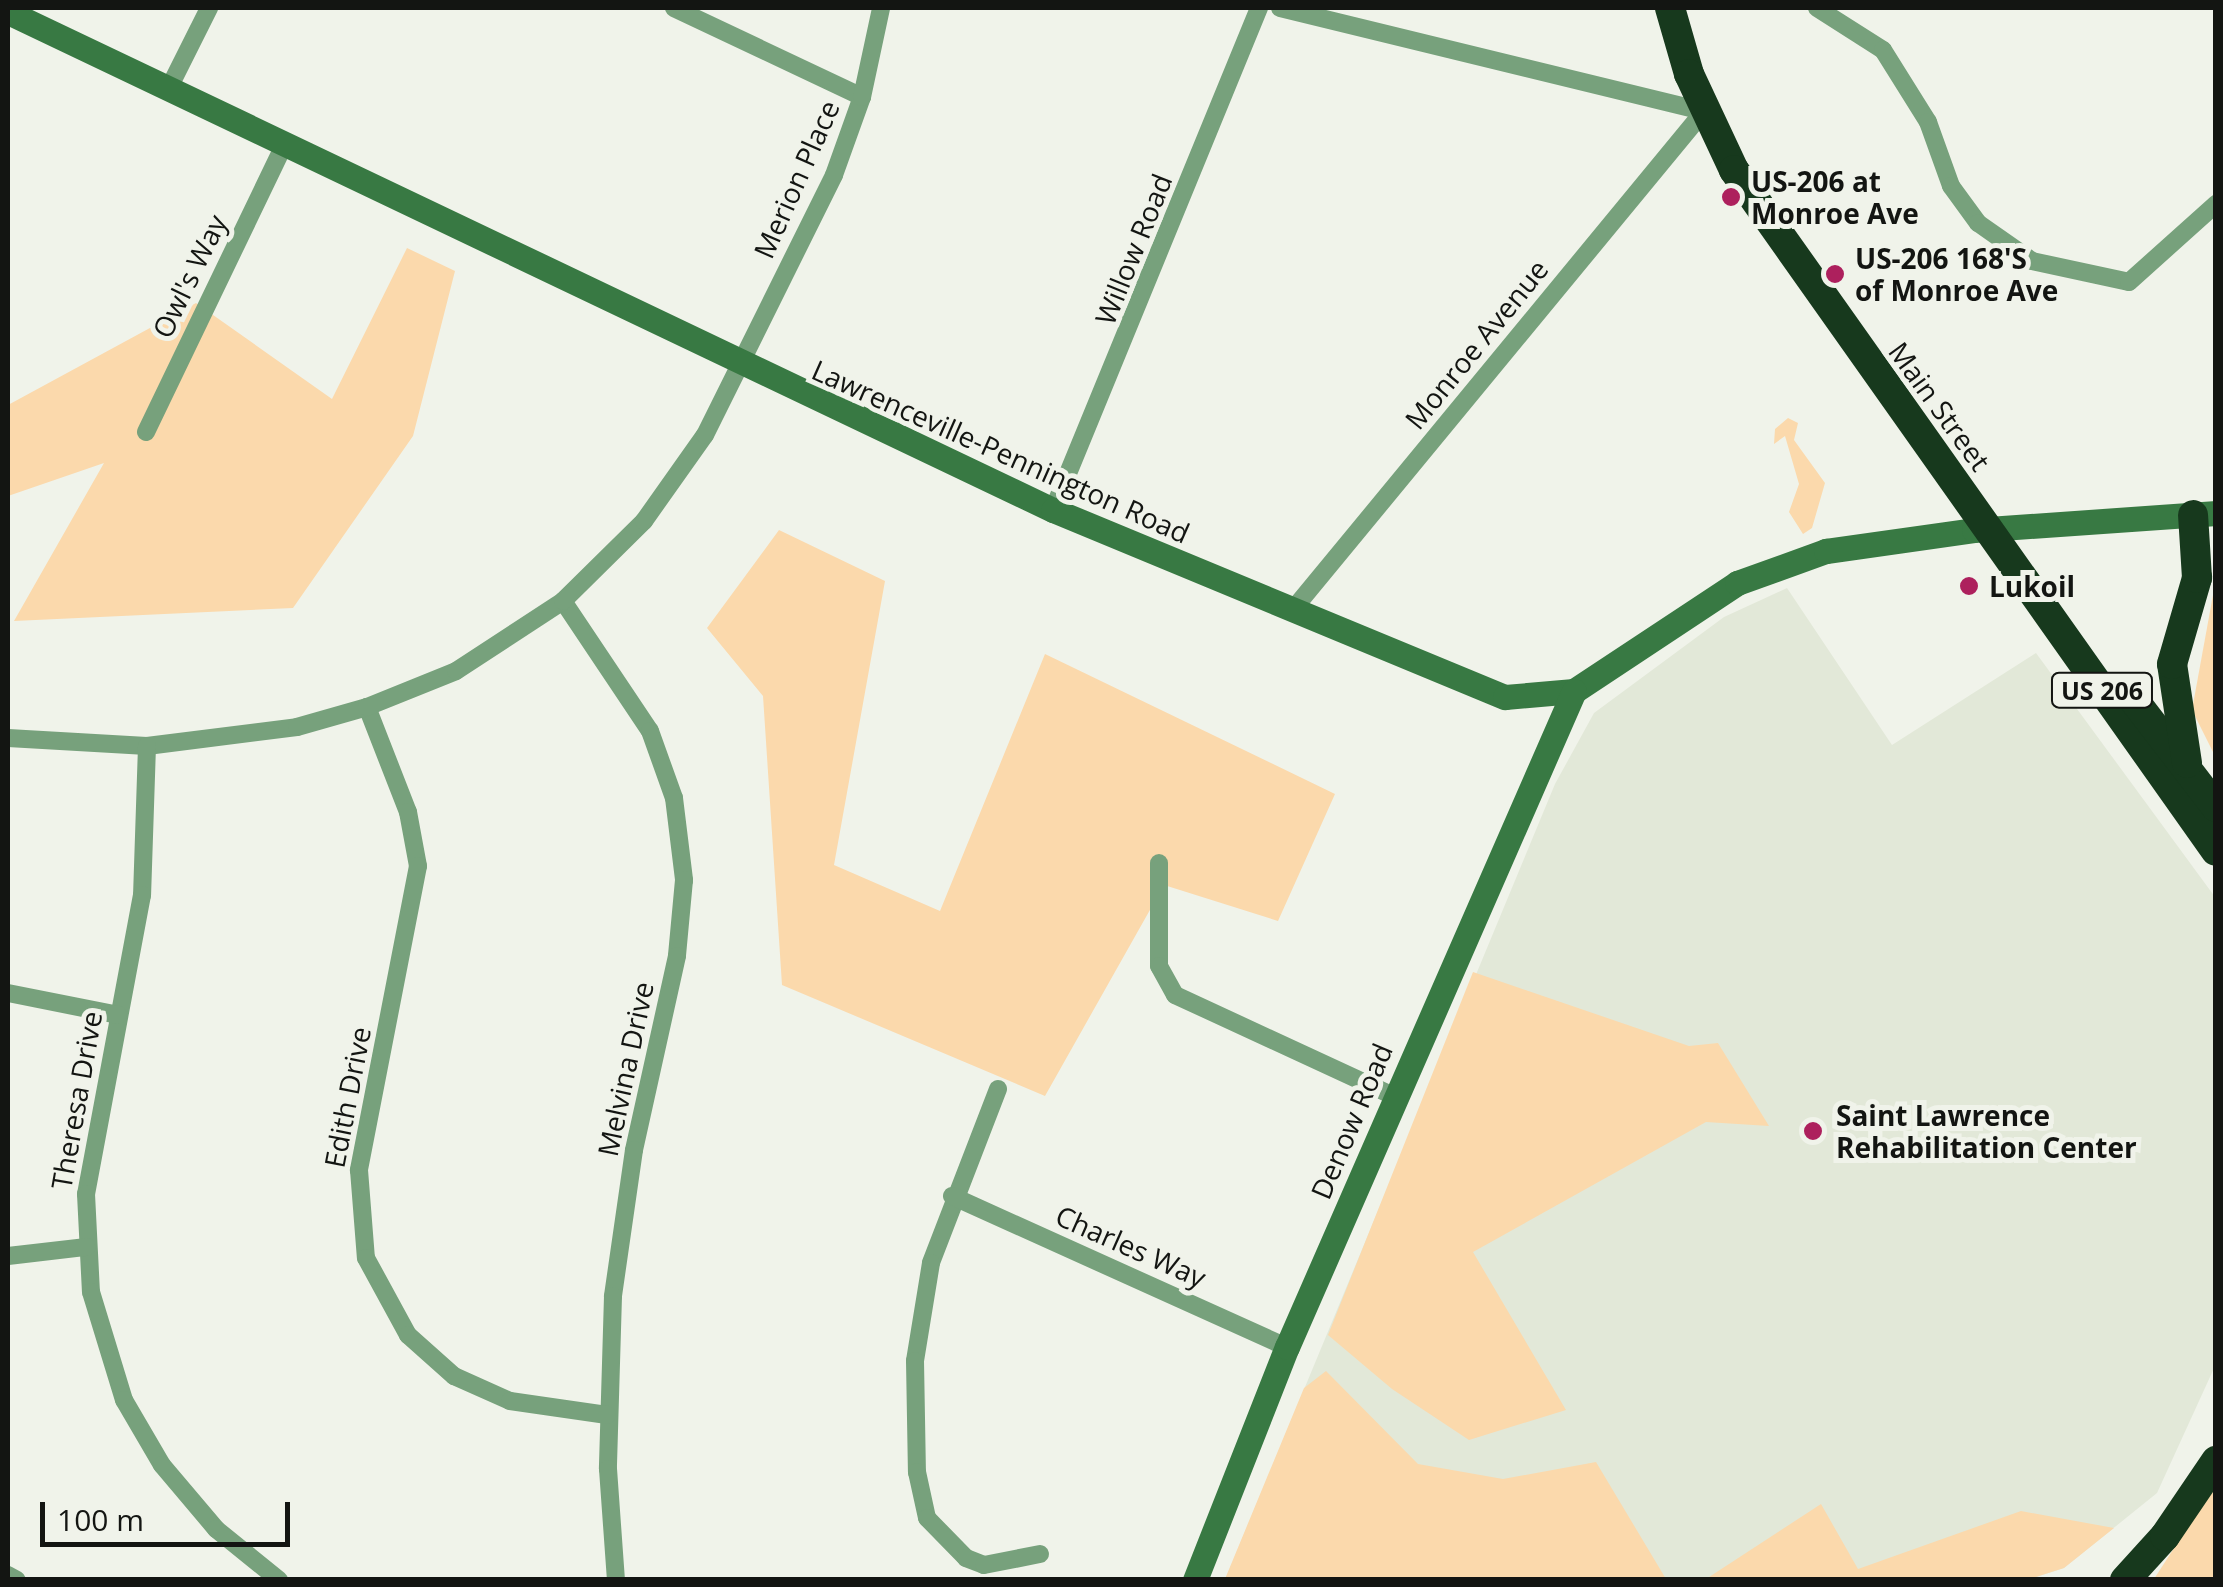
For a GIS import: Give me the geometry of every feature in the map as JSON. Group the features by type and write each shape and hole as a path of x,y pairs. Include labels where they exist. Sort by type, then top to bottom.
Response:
{"highway":[{"name":"Main Street","path":"1670,8 1704,112 1787,252 1989,529"},
{"path":"2192,776 2179,737 2172,664 2198,578 2204,514"},
{"name":"US 206","path":"1989,529 2068,616 2216,807"},
{"name":"US 206","path":"1989,529 2216,851"},
{"path":"2198,578 2216,547"},
{"path":"2125,1580 2165,1536 2216,1461"}],"street":[{"path":"168,90 209,8"},
{"path":"674,8 862,97"},
{"name":"Merion Place","path":"8,738 147,746 243,737 367,707 456,671 563,601 609,560 676,480 740,366 834,175 862,97 882,8"},
{"name":"Willow Road","path":"1054,510 1259,8"},
{"path":"1280,8 1704,112"},
{"path":"1817,8 1883,50 1928,122 1951,186 1978,223 2032,260 2129,282 2216,204"},
{"name":"Lawrenceville-Pennington Road","path":"8,12 740,366 1054,510 1483,692 1528,699 1574,691 1700,605 1782,564 1854,545 1989,529 2204,514"},
{"name":"Monroe Avenue","path":"1292,612 1704,112"},
{"name":"Owl's Way","path":"146,432 284,145"},
{"name":"Melvina Drive","path":"563,601 650,731 674,798 684,880 678,956 622,1223 608,1415 616,1580"},
{"name":"Denow Road","path":"1196,1580 1287,1347 1574,691"},
{"name":"Edith Drive","path":"367,707 408,812 418,866 359,1170 366,1258 408,1335 454,1376 510,1401 608,1415"},
{"name":"Theresa Drive","path":"147,746 142,896 90,1149 86,1247 99,1329 141,1432 190,1501 279,1580"},
{"path":"1159,863 1159,966 1175,995 1394,1096"},
{"path":"8,993 118,1015"},
{"path":"998,1089 952,1196 931,1262 915,1361 920,1500 937,1534 966,1558 984,1565 1040,1554"},
{"name":"Charles Way","path":"952,1196 1287,1347"},
{"path":"8,1256 86,1247"},
{"path":"8,1574 17,1580"}],"shaded area":[{"path":"407,248 455,271 413,436 293,608 14,621 104,463 8,496 8,405 196,303 332,399"},
{"path":"1788,418 1798,423 1794,440 1825,483 1812,528 1803,534 1789,512 1799,484 1785,436 1774,444 1775,429"},
{"path":"779,530 885,581 834,865 940,911 1045,654 1335,794 1278,921 1164,885 1045,1096 782,985 763,696 707,628"},
{"path":"2215,584 2215,756 2192,710"},
{"name":"Saint Lawrence Rehabilitation Center","path":"1787,588 1892,745 2036,653 2215,897 2215,1366 2157,1493 2064,1568 2030,1579 1225,1580 1555,784 1594,713 1724,617"},
{"path":"1473,972 1689,1046 1718,1043 1769,1126 1706,1122 1473,1252 1566,1410 1469,1440 1392,1389 1328,1335"},
{"path":"1326,1371 1418,1464 1503,1479 1596,1462 1666,1579 1225,1579 1304,1388"},
{"path":"2215,1485 2215,1579 2154,1579"},
{"path":"1821,1504 1858,1569 2021,1511 2114,1528 2064,1568 2030,1579 1706,1579"}],"place":[{"name":"US-206 at Monroe Ave","path":"1731,197"},
{"name":"US-206 168'S of Monroe Ave","path":"1835,274"},
{"name":"Lukoil","path":"1969,586"},
{"name":"Saint Lawrence Rehabilitation Center","path":"1813,1131"}]}
